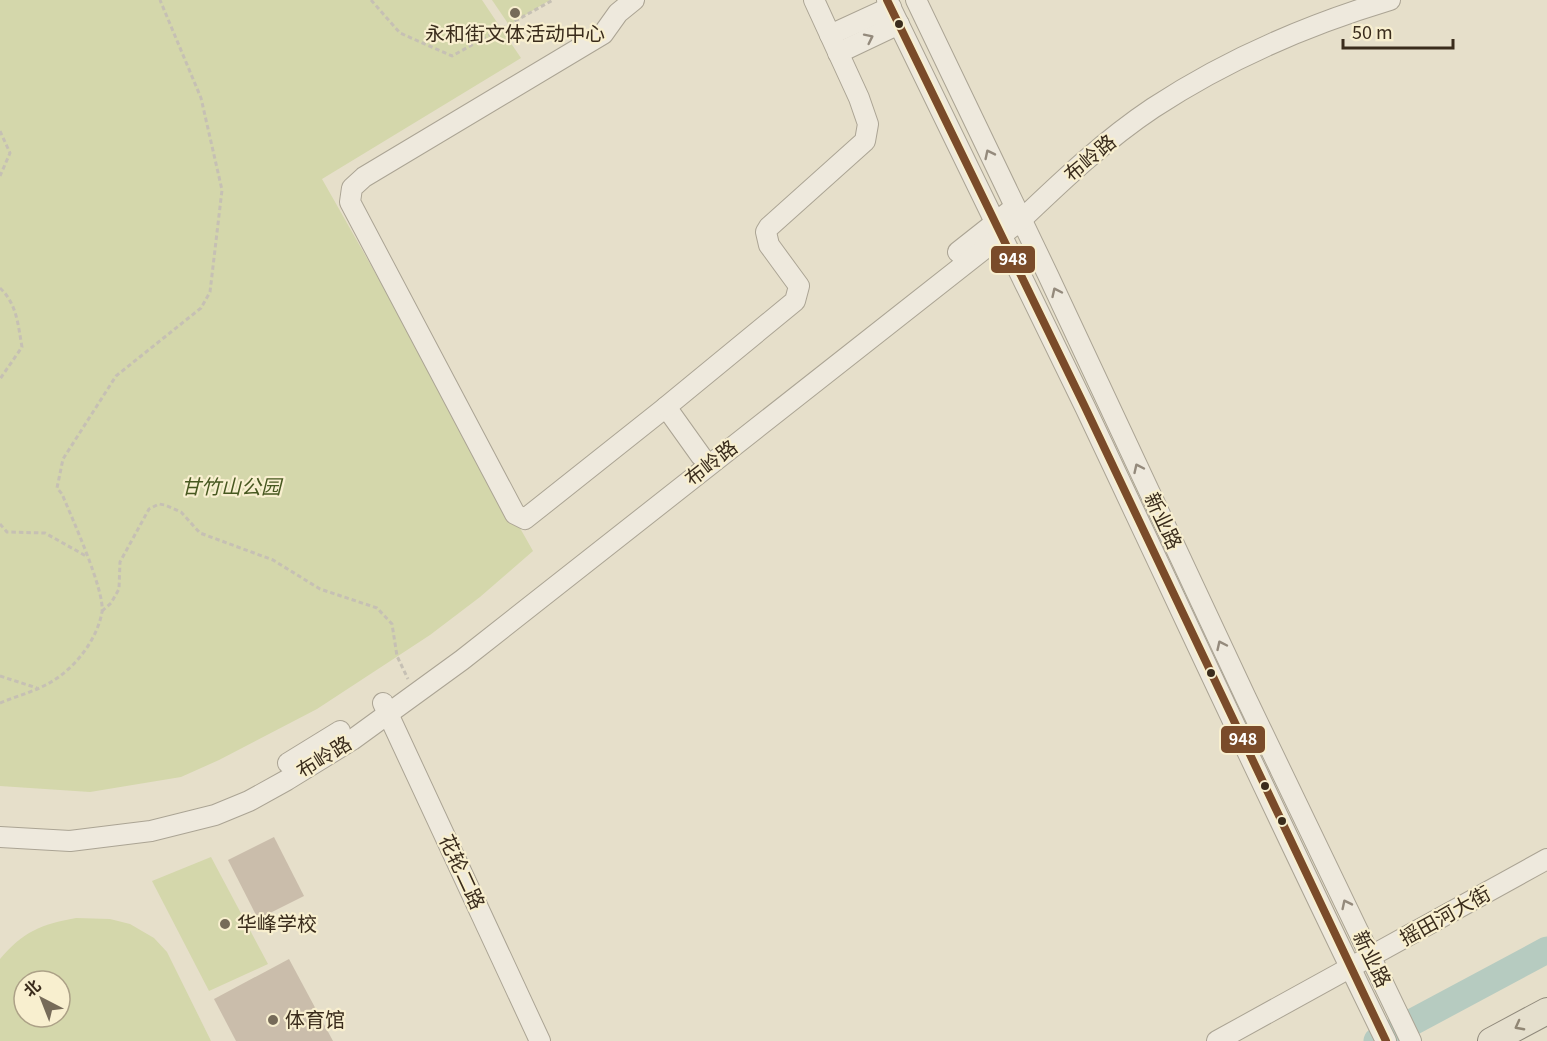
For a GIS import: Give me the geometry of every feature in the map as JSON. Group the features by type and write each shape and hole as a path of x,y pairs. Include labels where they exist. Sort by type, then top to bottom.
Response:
{"main road":[{"path":"1491,1041 1547,1011"}],"street":[{"path":"634,0 618,13 603,34 364,177 352,188 351,202 515,514 525,519 795,301 799,286 768,245 766,232 865,141 868,124 859,98 814,0"},
{"name":"新业路","path":"916,0 1241,688 1412,1041"},
{"name":"布岭路","path":"0,837 70,841 151,831 216,815 249,801 287,780 352,740 412,684 701,456 1153,108 1216,70 1272,44 1326,21 1390,0"},
{"path":"838,53 892,10"},
{"path":"830,35 892,10"},
{"name":"新业路","path":"892,10 999,228 1386,1041"},
{"name":"布岭路","path":"0,823 64,829 111,826 185,812 214,802 268,776 386,709 490,638 999,228"},
{"path":"666,407 701,456"},
{"name":"花轮二路","path":"386,709 540,1041"},
{"name":"摇田河大街","path":"1217,1041 1353,974 1547,859"}],"path":[{"path":"102,611 94,574 62,494 57,488 63,459 116,376 201,308 210,292 222,190 201,98 160,0"},
{"path":"371,0 400,33 452,56 553,0"},
{"path":"0,131 9,153 0,176"},
{"path":"0,288 8,295 15,310 22,347 0,379"},
{"path":"0,703 51,682 73,665 91,642 102,611 111,603 119,589 120,562 149,509 159,504 181,512 200,533 273,560 320,589 377,608 392,624 397,656 403,672 412,684"},
{"path":"0,524 7,532 45,533 87,557"},
{"path":"0,676 37,688"}],"green space":[{"name":"甘竹山公园","path":"0,0 482,0 521,58 322,179 533,551 480,597 430,635 317,709 181,777 90,792 0,786"},
{"name":"永和街文体活动中心","path":"492,0 550,0 509,25"},
{"path":"211,857 268,964 209,991 152,881"},
{"path":"76,918 110,919 130,924 154,938 167,952 211,1041 0,1041 0,959 17,942 43,926"}],"building":[{"path":"274,837 304,896 258,919 228,860"},
{"name":"体育馆","path":"289,959 333,1041 236,1041 214,999"}],"waterway":[{"path":"1377,1041 1547,950"}],"transit line":[{"name":"948","path":"887,0 1085,407 1386,1041"}],"place":[{"name":"永和街文体活动中心","path":"515,13"},
{"name":"华峰学校","path":"225,924"},
{"name":"体育馆","path":"273,1020"}]}
